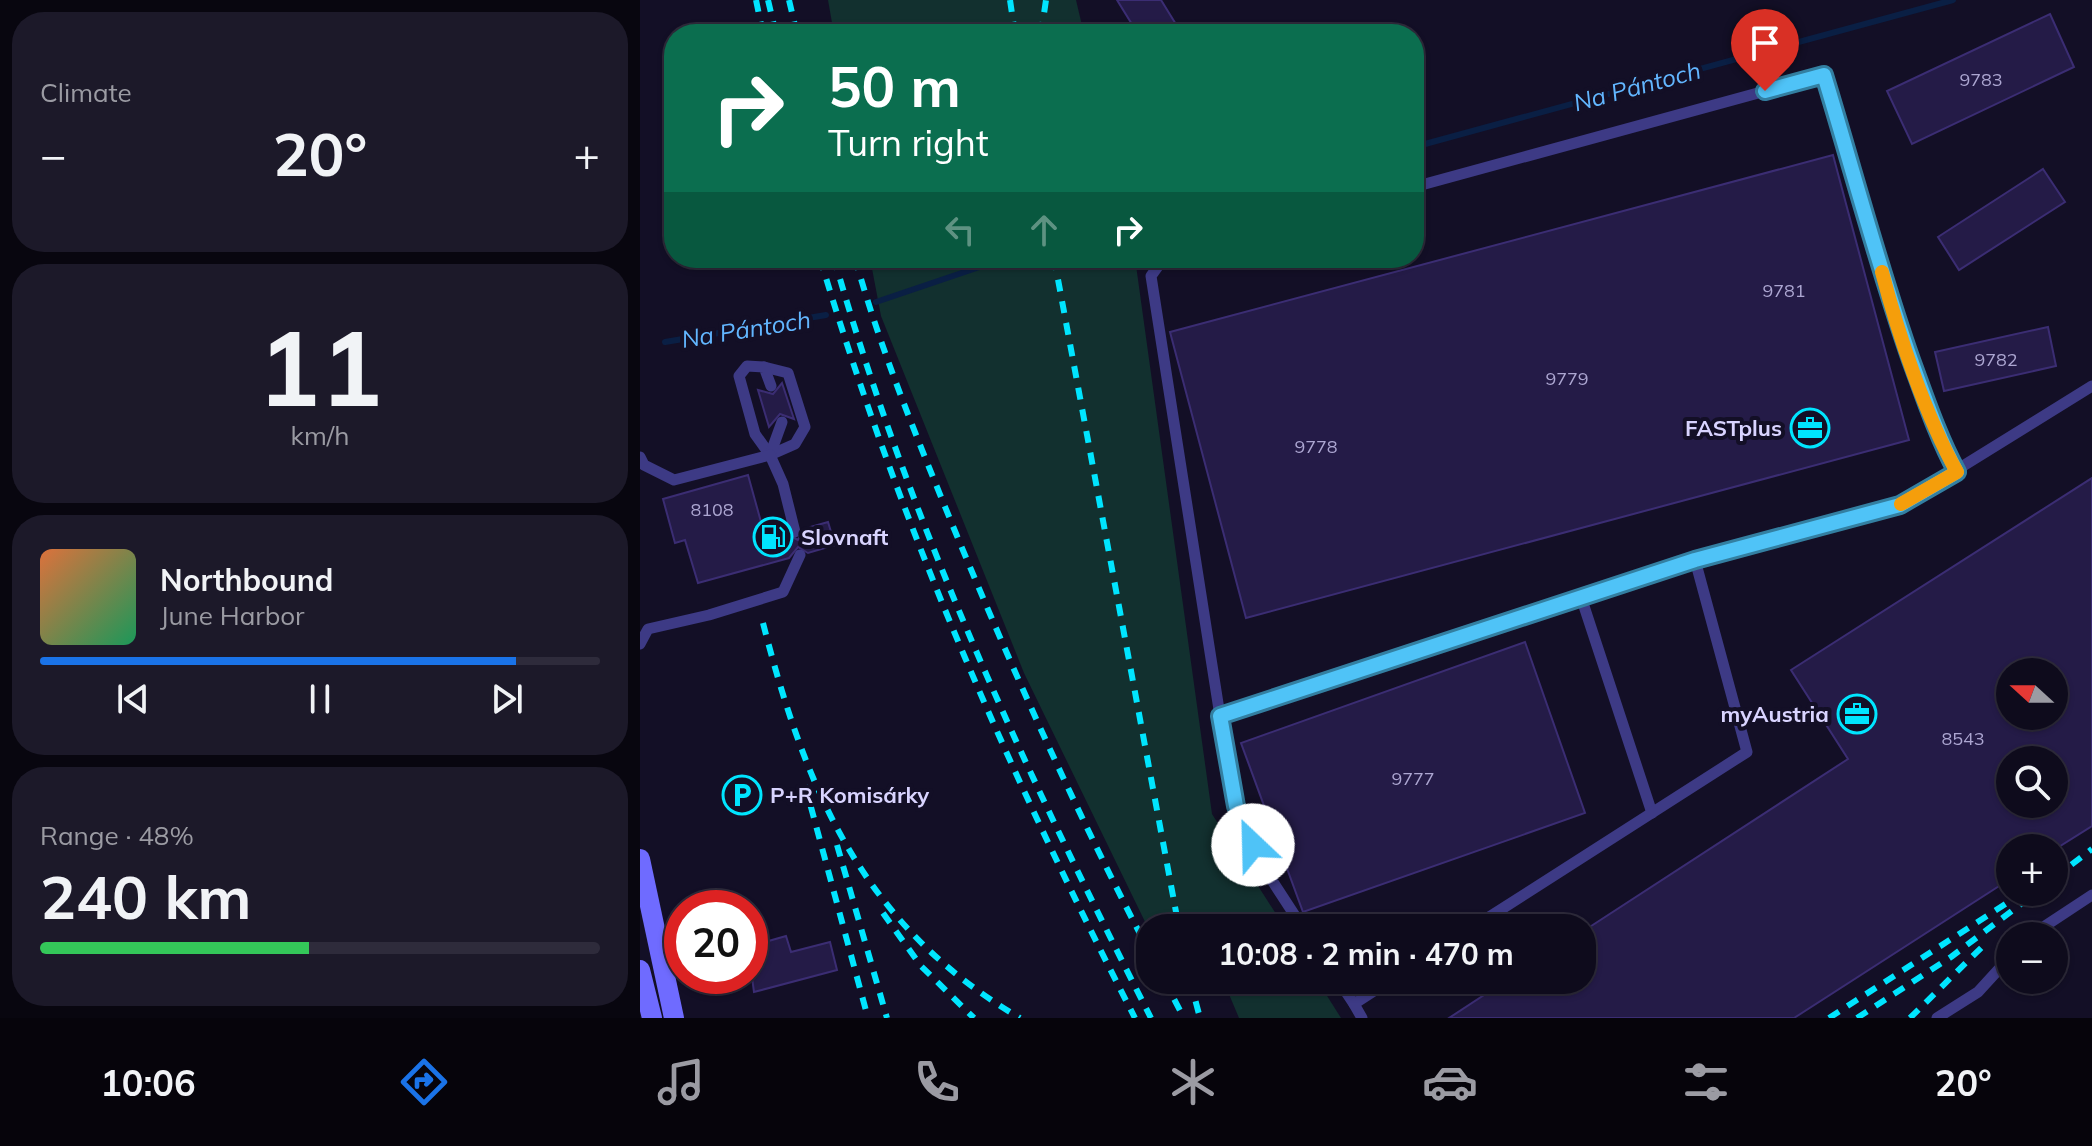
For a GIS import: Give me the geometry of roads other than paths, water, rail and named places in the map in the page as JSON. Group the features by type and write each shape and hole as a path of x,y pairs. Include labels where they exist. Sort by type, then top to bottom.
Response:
{"main road":[{"path":"640,859 674,1018"},
{"path":"640,970 652,1018"}],"lane":[{"path":"1424,184 1824,75 1863,202 1890,306 1941,442 1957,472"},
{"path":"1157,268 1151,276 1236,806 1262,865 1294,914"},
{"path":"640,457 644,465 674,480 770,455 795,444 805,427 788,373 747,366 739,376 755,434 770,455 783,484 795,532"},
{"path":"764,367 771,386"},
{"path":"1220,716 1695,560 1900,505 2092,386"},
{"path":"770,455 779,441 782,422"},
{"path":"640,644 648,629 709,615 783,592 800,555"},
{"path":"1494,914 1747,752 1695,560"},
{"path":"1581,597 1652,813"},
{"path":"2051,922 2092,895"},
{"path":"1937,1018 1978,992 1996,972"},
{"path":"1347,994 1362,1018"},
{"path":"1354,1004 1369,994"}],"waterway":[{"name":"Na Pántoch","path":"1424,144 1953,0"},
{"name":"Na Pántoch","path":"876,302 976,268"},
{"name":"Na Pántoch","path":"665,342 826,315"}],"railway":[{"path":"756,0 761,24"},
{"path":"768,0 774,24"},
{"path":"789,0 795,24"},
{"path":"1010,0 1014,24"},
{"path":"1042,24 1046,0"},
{"path":"823,268 885,454 960,646 1044,833 1135,1018"},
{"path":"837,268 898,454 974,646 1059,833 1151,1018"},
{"path":"858,268 899,390 973,574 1070,793 1136,926"},
{"path":"1056,268 1176,914"},
{"path":"763,623 799,743 822,798 849,849 881,897 920,941 966,982 1020,1018"},
{"path":"805,785 868,1018"},
{"path":"837,845 887,1018"},
{"path":"2068,867 2092,849"},
{"path":"1829,1018 2002,906"},
{"path":"1857,1018 1951,957 2018,906"},
{"path":"883,913 921,966 974,1018"},
{"path":"1910,1018 1984,945"},
{"path":"1171,994 1184,1018"},
{"path":"1194,994 1200,1018"}],"place":[{"name":"FASTplus","path":"1810,428"},
{"name":"Slovnaft","path":"773,537"},
{"name":"myAustria","path":"1857,714"},
{"name":"P+R Komisárky","path":"742,795"}]}
